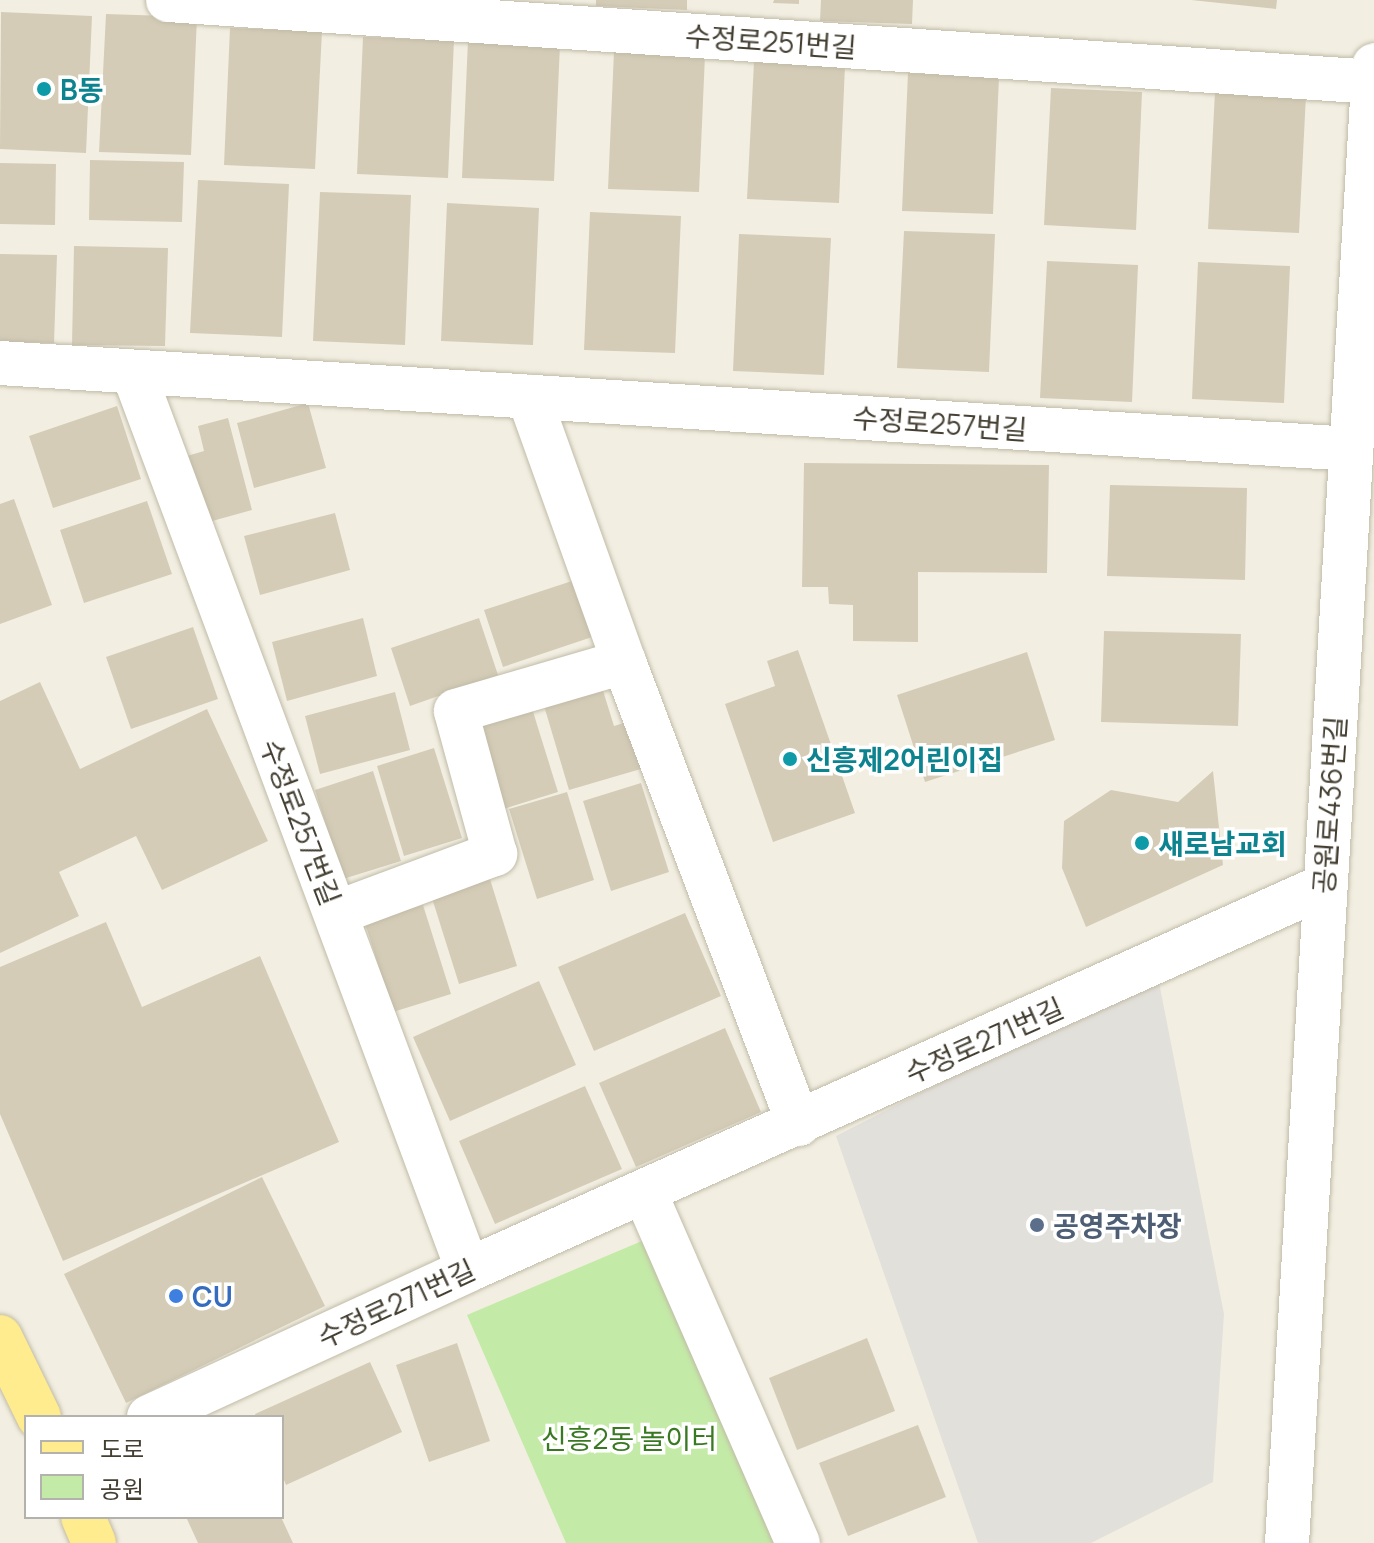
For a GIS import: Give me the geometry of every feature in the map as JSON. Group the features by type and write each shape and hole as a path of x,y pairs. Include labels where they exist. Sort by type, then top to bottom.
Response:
{"main road":[{"path":"0,1337 38,1415"},
{"path":"84,1519 94,1543"}],"street":[{"name":"수정로251번길","path":"168,0 1373,82"},
{"name":"공원로436번길","path":"1287,1543 1374,66"},
{"name":"수정로257번길","path":"0,363 134,374 1351,449"},
{"name":"수정로257번길","path":"134,374 468,1270"},
{"path":"529,397 624,662 799,1124"},
{"path":"336,913 495,854 456,711 624,662"},
{"name":"수정로271번길","path":"153,1415 468,1270 1324,886"},
{"path":"645,1193 798,1543"}],"green space":[{"name":"신흥2동 놀이터","path":"649,1238 783,1543 566,1543 467,1315"}],"shaded area":[{"name":"공영주차장","path":"1157,972 1224,1314 1213,1482 1091,1543 978,1543 836,1136"}],"building":[{"path":"596,0 687,0 687,10 596,6"},
{"path":"774,0 799,0 799,4 773,3"},
{"path":"821,0 913,0 912,24 820,21"},
{"path":"1191,0 1277,0 1276,9"},
{"name":"B동","path":"1,12 92,16 86,153 0,149"},
{"path":"106,14 197,17 191,155 99,152"},
{"path":"230,28 322,31 315,169 224,165"},
{"path":"363,37 454,40 448,178 357,174"},
{"path":"468,40 560,44 554,181 462,178"},
{"path":"614,51 705,55 699,192 608,189"},
{"path":"754,62 845,66 839,203 747,199"},
{"path":"908,73 999,77 993,214 902,211"},
{"path":"1051,88 1142,92 1136,230 1044,225"},
{"path":"1215,91 1306,95 1299,233 1208,229"},
{"path":"90,160 184,162 182,222 89,220"},
{"path":"0,163 56,164 55,225 0,224"},
{"path":"198,180 289,184 282,337 190,333"},
{"path":"320,192 411,195 405,345 313,341"},
{"path":"447,203 539,208 533,345 441,341"},
{"path":"590,212 681,216 675,353 584,350"},
{"path":"904,231 995,234 989,372 897,368"},
{"path":"739,234 831,238 824,375 733,371"},
{"path":"74,246 168,248 165,346 72,345"},
{"path":"0,254 57,255 54,343 0,342"},
{"path":"1047,261 1138,265 1132,402 1040,398"},
{"path":"1198,262 1290,266 1284,403 1192,399"},
{"path":"308,403 326,468 254,488 237,423"},
{"path":"117,406 141,479 53,508 29,436"},
{"path":"228,418 252,510 205,523 187,456 204,451 198,426"},
{"path":"804,463 1049,465 1047,573 918,572 918,642 853,641 853,605 829,604 828,587 802,587"},
{"path":"1110,485 1247,488 1245,580 1107,576"},
{"path":"14,499 52,605 0,624 0,504"},
{"path":"147,501 172,574 84,603 60,530"},
{"path":"335,513 350,570 260,595 244,536"},
{"path":"572,581 592,637 503,667 484,610"},
{"path":"363,618 377,676 287,701 272,642"},
{"path":"479,618 498,675 410,706 391,648"},
{"path":"193,627 218,699 131,729 106,657"},
{"path":"1104,631 1241,634 1238,726 1101,722"},
{"name":"신흥제2어린이집","path":"798,650 855,813 773,842 725,704 775,686 767,661"},
{"path":"1027,652 1055,740 925,782 897,695"},
{"path":"600,681 614,726 636,719 651,766 569,790 542,699"},
{"path":"40,682 80,769 207,709 268,841 162,890 136,836 59,872 79,916 0,953 0,701"},
{"path":"395,692 410,750 320,774 305,716"},
{"path":"530,702 558,792 500,810 472,721"},
{"path":"434,748 462,838 404,856 377,766"},
{"path":"373,771 401,861 343,879 315,790"},
{"name":"새로남교회","path":"1213,771 1223,865 1086,927 1062,868 1064,821 1111,790 1178,802"},
{"path":"641,783 669,872 611,891 583,801"},
{"path":"567,792 594,880 537,899 509,809"},
{"path":"489,876 517,966 459,984 431,895"},
{"path":"423,905 451,994 393,1012 365,923"},
{"path":"685,913 721,996 594,1051 558,967"},
{"path":"106,922 142,1007 260,956 339,1142 63,1261 0,1114 0,967"},
{"path":"539,981 576,1065 450,1121 413,1037"},
{"path":"725,1028 761,1112 636,1167 599,1083"},
{"path":"585,1086 622,1169 495,1224 459,1141"},
{"path":"262,1177 325,1306 126,1403 64,1274"},
{"path":"867,1338 895,1411 797,1450 769,1378"},
{"path":"457,1343 490,1441 429,1462 396,1365"},
{"path":"370,1362 402,1432 286,1485 284,1415 255,1414"},
{"path":"918,1425 946,1497 848,1536 819,1463"},
{"path":"187,1519 282,1519 293,1543 198,1543"}],"place":[{"name":"B동","path":"44,89"},
{"name":"신흥제2어린이집","path":"790,759"},
{"name":"새로남교회","path":"1142,843"},
{"name":"공영주차장","path":"1037,1225"},
{"name":"CU","path":"176,1296"}]}
